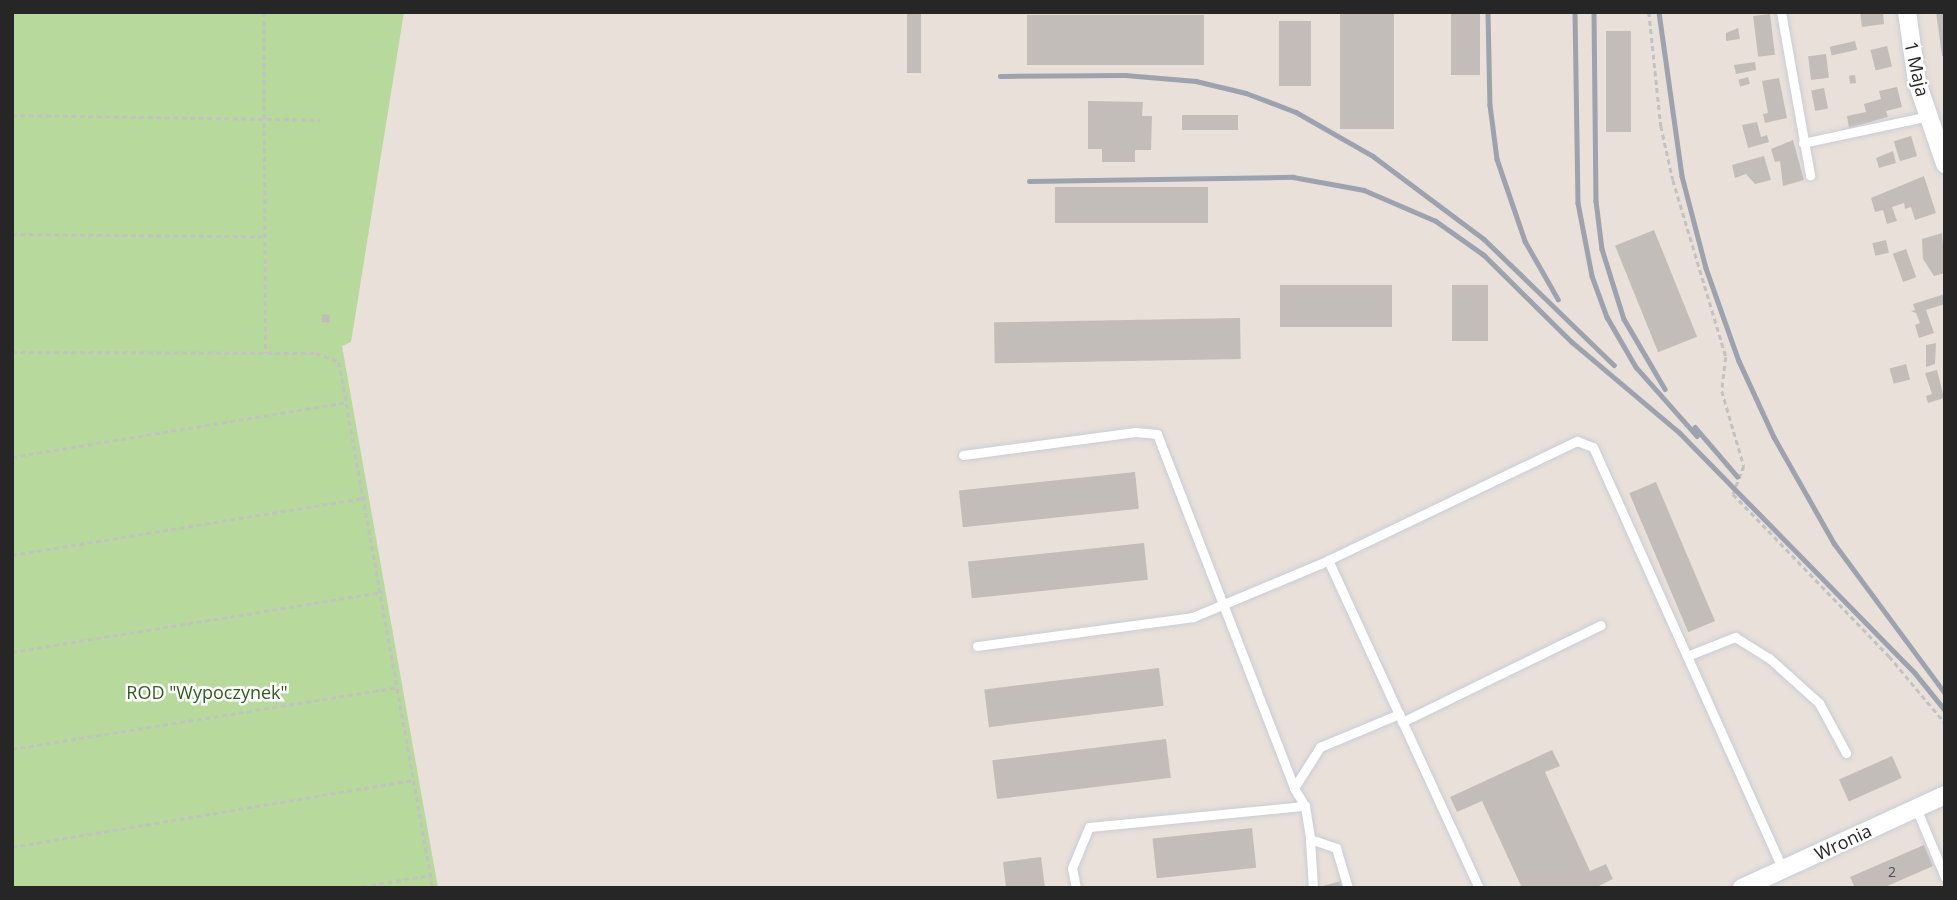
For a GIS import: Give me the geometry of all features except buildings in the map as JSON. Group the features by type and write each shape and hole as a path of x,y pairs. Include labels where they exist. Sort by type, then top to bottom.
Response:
{"street":[{"name":"1 Maja","path":"1907,12 1917,82 1945,164"},
{"name":"Wronia","path":"1742,888 1945,795"}],"lane":[{"path":"1781,12 1810,174"},
{"path":"1803,143 1929,116"},
{"path":"963,455 1135,432 1157,434 1294,788 1305,806 1313,888"},
{"path":"977,646 1193,617 1224,606 1328,559 1577,441 1593,447 1783,869"},
{"path":"1328,559 1479,888"},
{"path":"1294,788 1320,747 1400,718 1601,625"},
{"path":"1687,656 1735,637 1769,658 1819,703 1846,753"},
{"path":"1076,888 1072,868 1089,827 1305,806"},
{"path":"1916,808 1945,877"},
{"path":"1310,839 1336,848 1348,888"}],"path":[{"path":"264,12 262,236 266,354"},
{"path":"1649,12 1661,126 1673,180 1726,357 1722,391 1744,466 1733,494 1889,656 1945,723"},
{"path":"12,115 265,117 320,120"},
{"path":"12,234 262,236"},
{"path":"12,352 332,356 343,368 433,888"},
{"path":"12,457 348,402"},
{"path":"12,555 365,498"},
{"path":"12,652 382,592"},
{"path":"12,749 398,687"},
{"path":"12,847 414,780"},
{"path":"354,888 431,875"}],"green space":[{"name":"ROD \"Wypoczynek\"","path":"12,12 404,12 351,342 342,346 438,888 12,888"}],"railway":[{"path":"1488,12 1490,105 1497,159 1525,241 1558,299"},
{"path":"1575,12 1578,203 1592,276 1607,317 1636,367 1697,436"},
{"path":"1594,12 1596,201 1602,249 1624,319 1665,389"},
{"path":"1659,12 1682,176 1706,268 1739,361 1774,437 1834,543 1945,693"},
{"path":"1000,76 1125,75 1196,81 1246,93 1296,112 1373,156 1484,239 1614,365"},
{"path":"1029,181 1293,177 1364,190 1436,221 1484,255 1572,342 1680,433 1915,673 1945,710"},
{"path":"1695,427 1737,476"}]}
